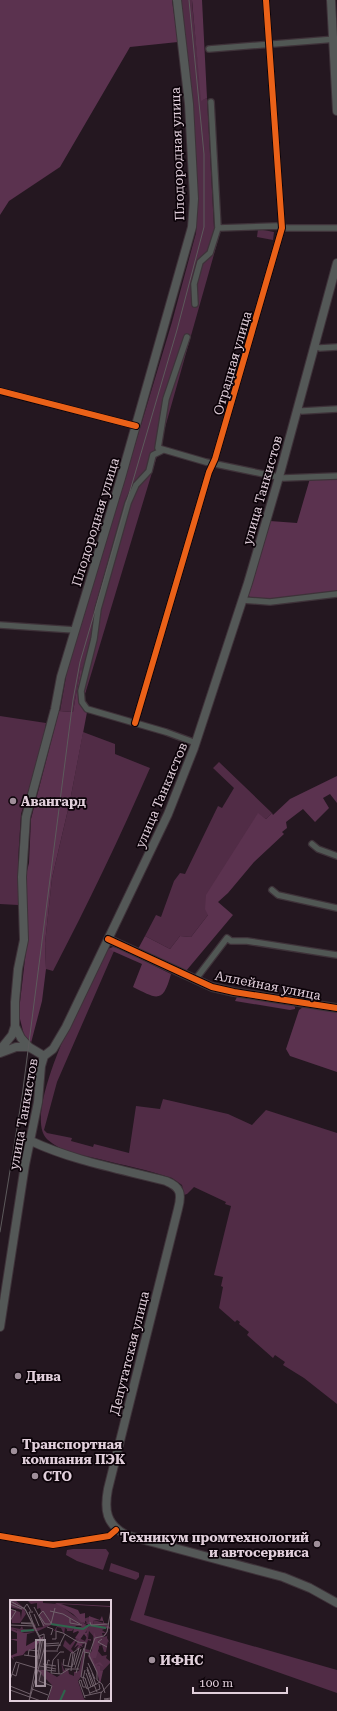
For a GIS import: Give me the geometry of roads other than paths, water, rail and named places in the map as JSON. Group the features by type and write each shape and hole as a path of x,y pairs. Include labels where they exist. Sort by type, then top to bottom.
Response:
{"main road":[{"name":"Плодородная улица","path":"15,1026 18,976 24,940 22,877 26,817 55,709 61,677 165,327 192,226 194,199 189,104 177,0"},
{"path":"330,0 335,39 337,111"},
{"name":"улица Танкистов","path":"0,1327 25,1165 31,1141 44,1056 53,1049 66,1027 168,814 196,743 243,600 279,477 314,346 334,282 337,263"},
{"name":"Аллейная улица","path":"108,939 212,987 234,992 337,1008"},
{"path":"15,1026 21,1038 29,1047 44,1056"},
{"path":"0,1050 12,1035 15,1026"},
{"path":"0,1053 16,1047 29,1047"},
{"name":"Депутатская улица","path":"31,1141 52,1151 166,1181 178,1188 180,1200 117,1451 107,1497 107,1514 110,1523 116,1530"},
{"path":"116,1530 126,1535 283,1577 310,1588 337,1603"}],"street":[{"name":"Отрадная улица","path":"135,723 215,459 282,228 266,0"},
{"path":"208,49 335,39"},
{"path":"195,304 194,284 200,262 210,253 218,228 211,102"},
{"path":"218,228 276,226 282,228 337,228"},
{"path":"187,337 166,398 161,449 153,455 149,471 136,485 128,502 98,609 94,639 81,692 82,702 87,709 196,743"},
{"path":"314,346 320,348 337,347"},
{"path":"0,391 136,426"},
{"path":"297,409 302,411 337,409"},
{"path":"161,449 213,464 283,478 337,476"},
{"path":"243,600 270,602 337,594"},
{"path":"0,625 76,630"},
{"path":"312,844 324,852 337,856"},
{"path":"272,890 278,895 337,908"},
{"path":"195,980 227,938 231,940 337,955"},
{"path":"0,1536 53,1545 109,1536 116,1530"}],"tram line":[{"path":"0,1232 22,1097 73,700 80,662 177,330 204,227 204,154 189,0"}],"place":[{"name":"Авангард","path":"13,801"},
{"name":"Дива","path":"18,1376"},
{"name":"Транспортная компания ПЭК","path":"14,1451"},
{"name":"СТО","path":"35,1476"},
{"name":"Техникум промтехнологий и автосервиса","path":"317,1544"},
{"name":"ИФНС","path":"152,1660"}]}
